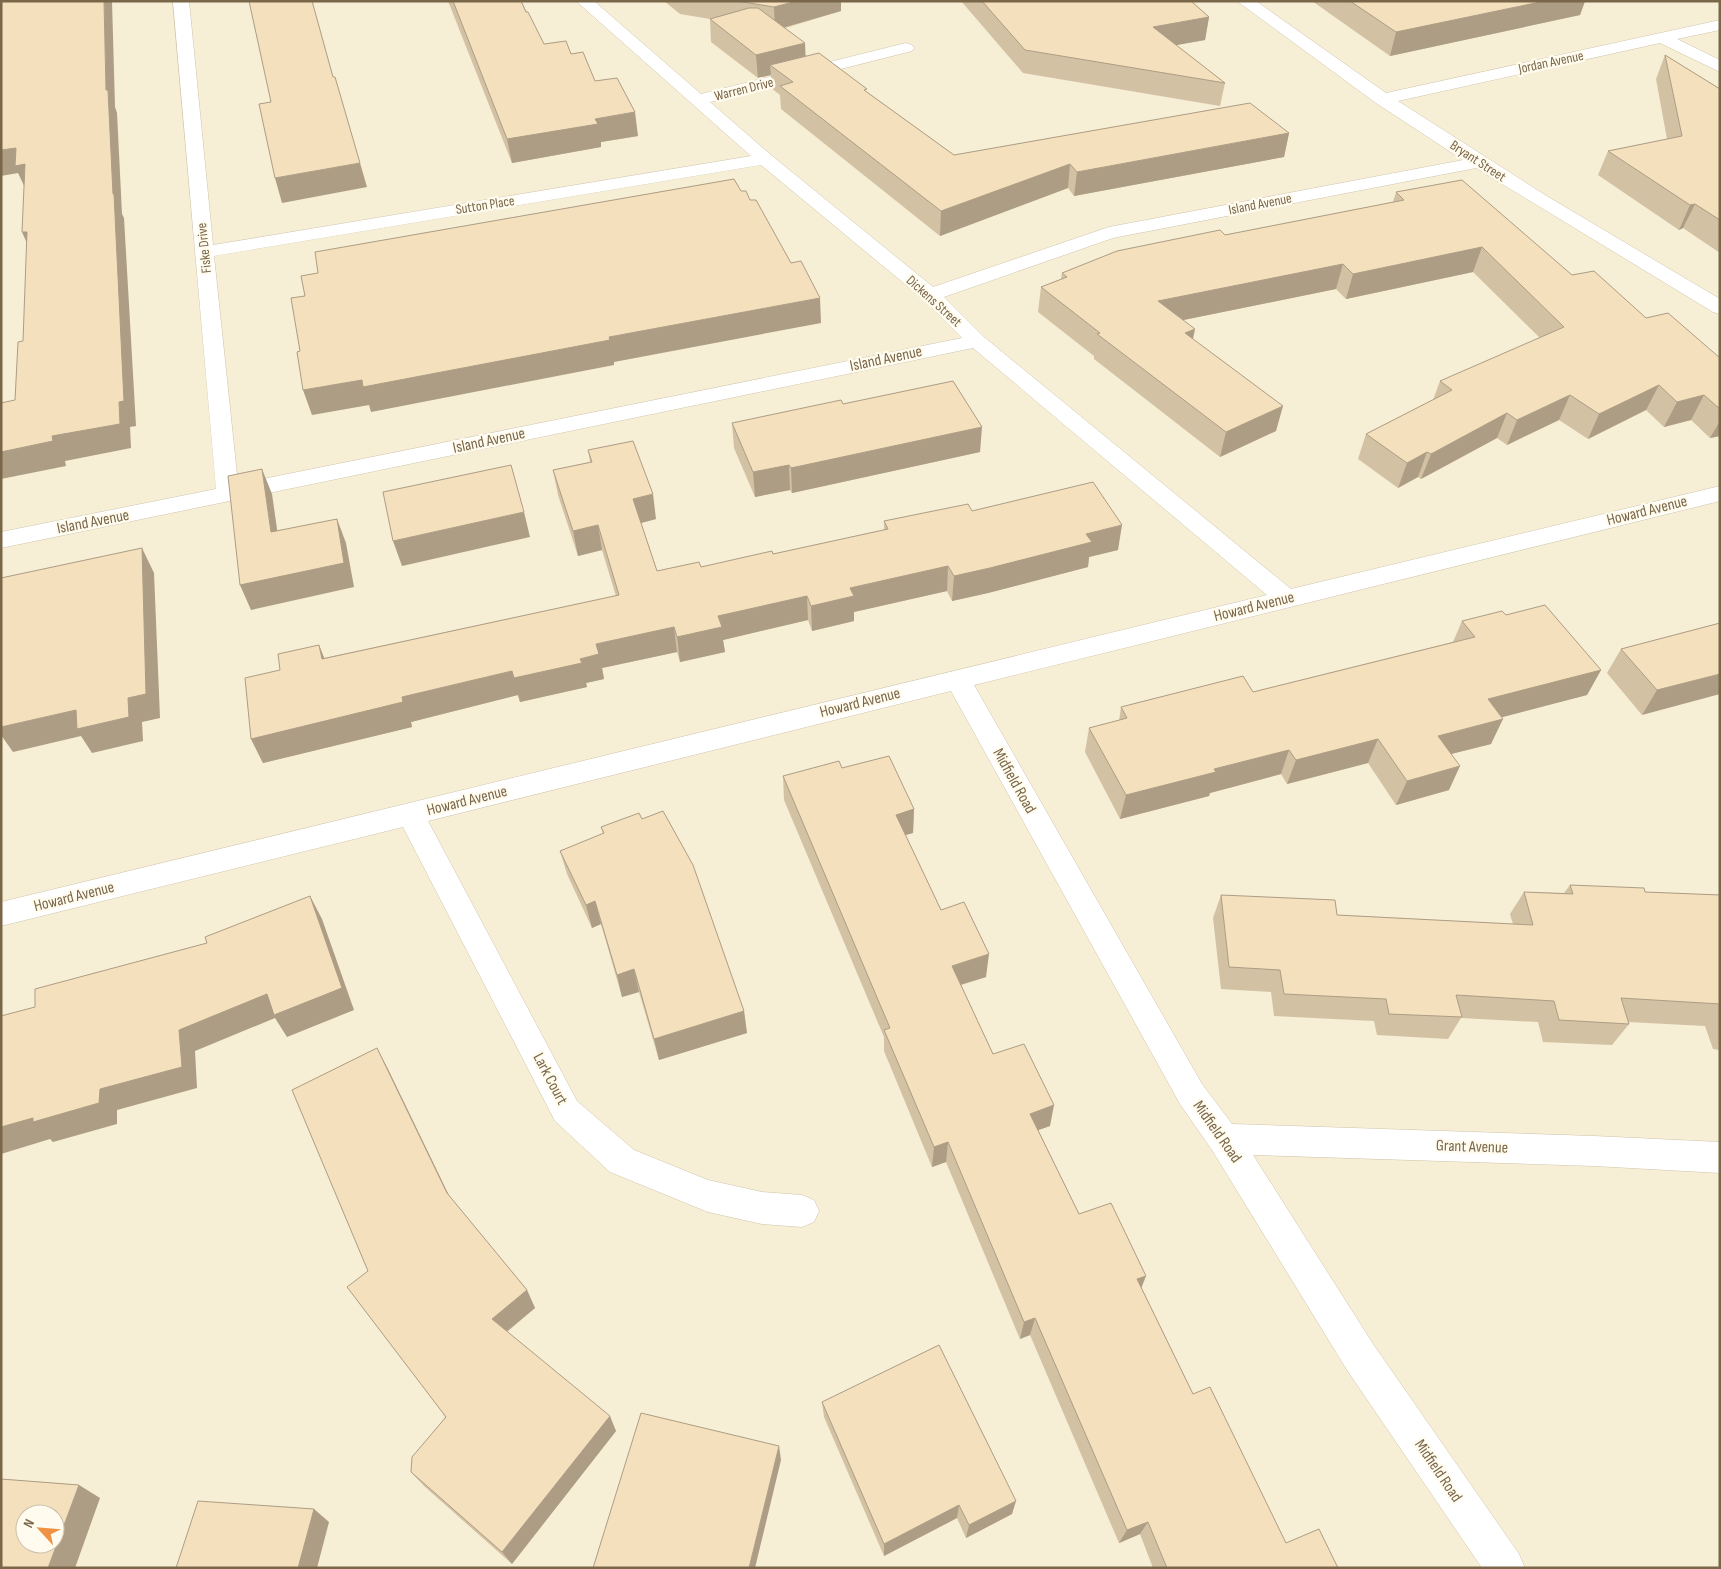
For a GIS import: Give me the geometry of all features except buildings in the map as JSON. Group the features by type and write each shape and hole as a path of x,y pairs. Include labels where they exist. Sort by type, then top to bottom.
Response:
{"street":[{"name":"Fiske Drive","path":"181,1 228,495"},
{"name":"Dickens Street","path":"584,1 765,158 930,295 977,341 1287,599"},
{"name":"Bryant Street","path":"1245,1 1322,58 1479,162 1614,246 1720,308"},
{"name":"Jordan Avenue","path":"1382,99 1720,26"},
{"path":"1662,38 1720,67"},
{"name":"Warren Drive","path":"699,100 906,48"},
{"name":"Sutton Place","path":"205,252 765,158"},
{"name":"Island Avenue","path":"930,295 1109,233 1479,162"},
{"name":"Island Avenue","path":"1,540 977,341"},
{"name":"Howard Avenue","path":"1,914 1720,493"},
{"name":"Midfield Road","path":"957,679 1191,1094 1224,1139 1360,1357 1505,1568"},
{"name":"Lark Court","path":"411,815 566,1111 622,1160 708,1196 762,1208 802,1211"},
{"name":"Grant Avenue","path":"1224,1139 1594,1150 1720,1158"}],"shaded area":[{"path":"1,1 1720,1 1720,1568 1,1568"}]}
